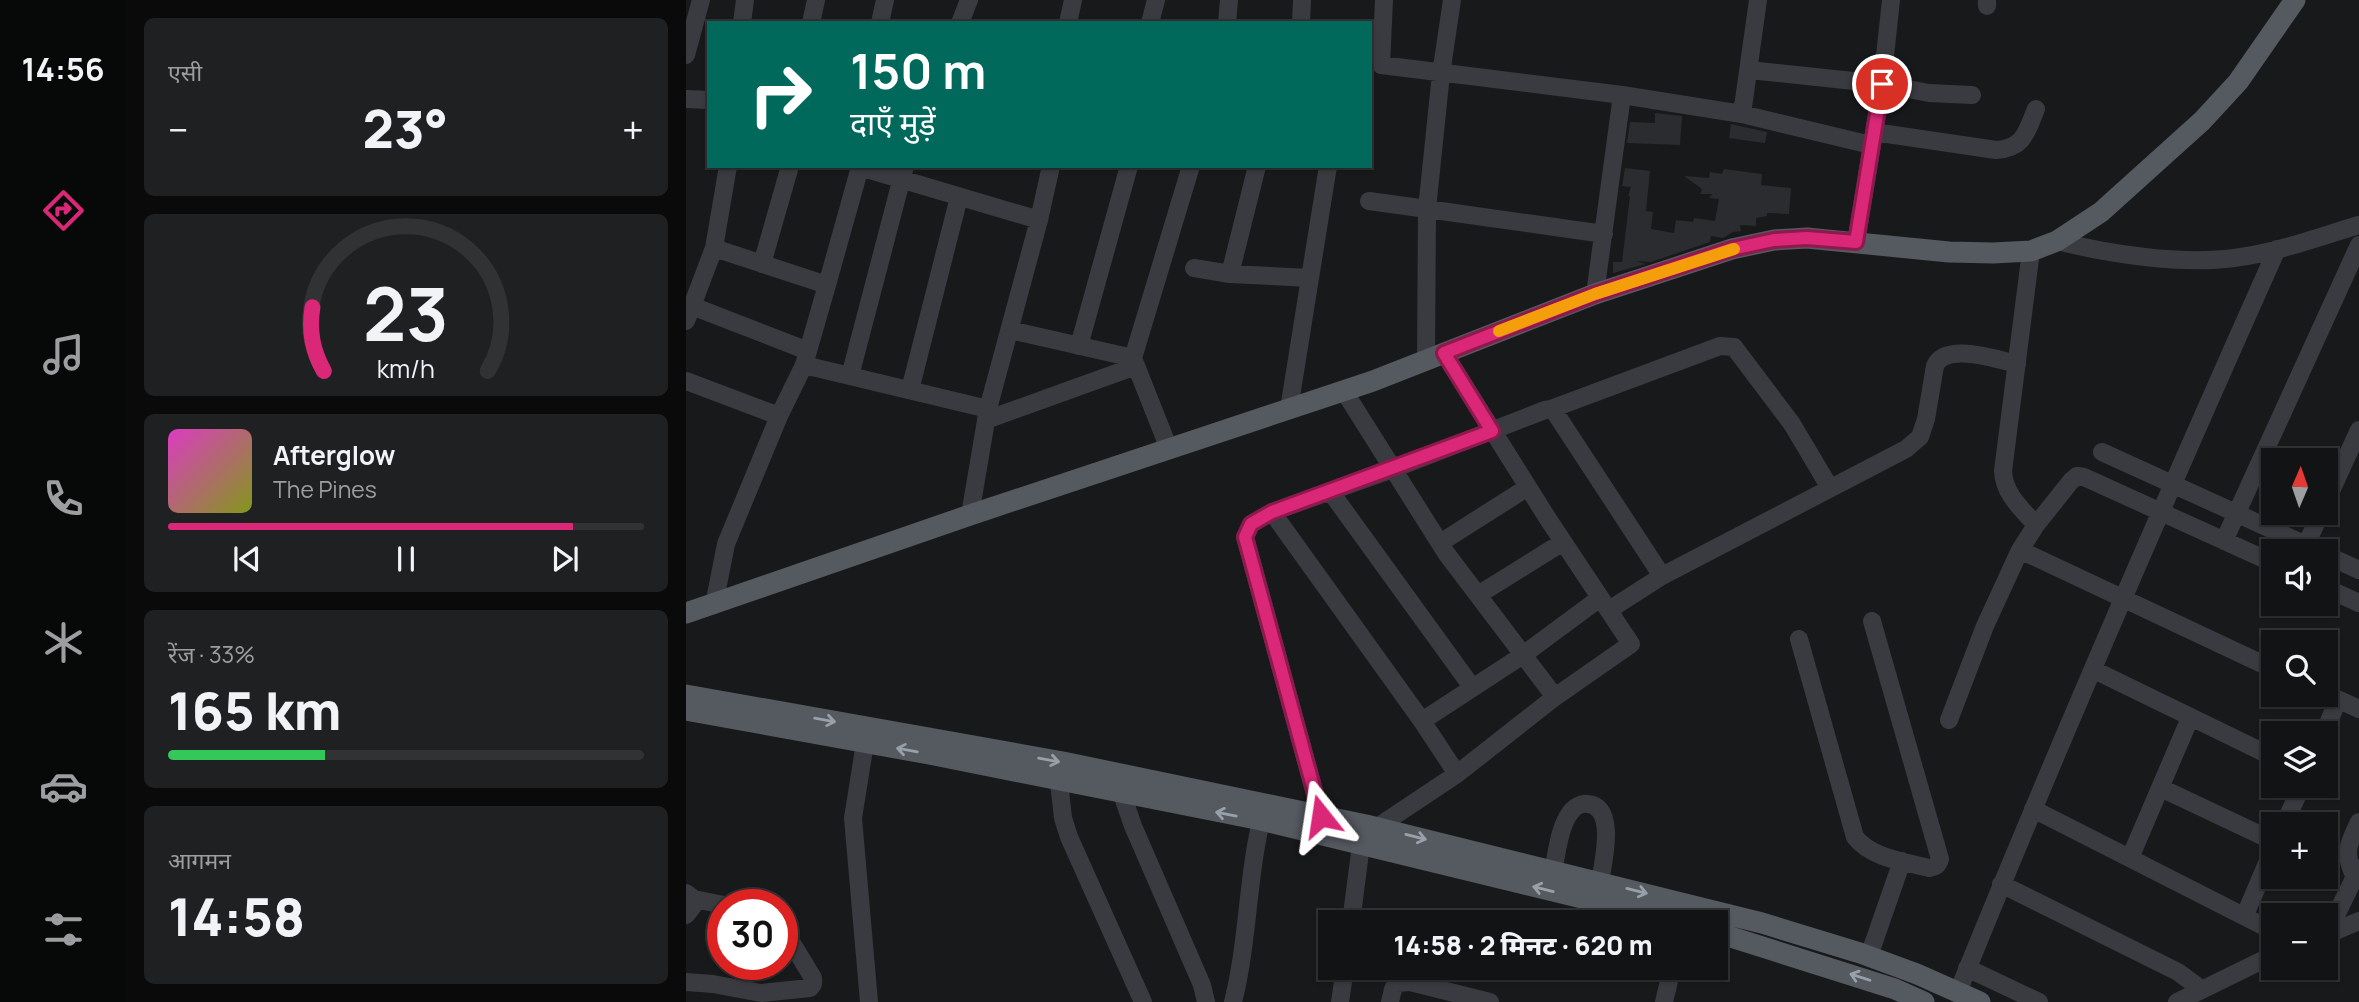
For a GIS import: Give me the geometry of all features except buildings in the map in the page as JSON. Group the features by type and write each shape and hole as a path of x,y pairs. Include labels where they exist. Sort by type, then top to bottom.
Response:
{"main road":[{"path":"686,613 1344,391 1595,294 1732,249 1774,240 1807,238 1949,252 2031,251 2057,241 2101,212 2202,121 2238,82 2295,0"},
{"path":"686,695 938,748 1059,782 1122,794 1263,812 1321,816 1376,828 1600,882 1668,910"},
{"path":"686,710 865,743 1063,762 1263,812 1361,845 1656,910"},
{"path":"1728,920 1762,923 1869,956 1980,1002"},
{"path":"1728,937 1894,995 1924,1002"}],"street":[{"path":"686,55 701,0"},
{"path":"742,21 745,0"},
{"path":"811,21 816,0"},
{"path":"880,21 885,0"},
{"path":"964,21 969,0"},
{"path":"1068,21 1073,0"},
{"path":"1151,21 1156,0"},
{"path":"1227,21 1228,0"},
{"path":"1301,21 1302,0"},
{"path":"1384,0 1375,65 1622,95 1873,138 1996,150 2011,149 2020,142 2036,110"},
{"path":"1376,828 1457,774 1555,697 1631,644 1492,431 1435,356 1427,208 1452,0"},
{"path":"1742,114 1758,0"},
{"path":"1856,242 1882,84 1891,0"},
{"path":"1749,70 1882,84 1929,93 1972,95"},
{"path":"1595,294 1622,95"},
{"path":"686,99 707,100"},
{"path":"728,168 714,248 688,311 850,376 910,390 987,415 1134,362"},
{"path":"762,264 789,168"},
{"path":"714,605 726,544 806,358 860,168"},
{"path":"867,168 903,173 959,197 1039,220"},
{"path":"970,515 987,415 1051,168"},
{"path":"1079,346 1128,168"},
{"path":"1169,449 1134,362 1190,168"},
{"path":"1230,274 1256,168"},
{"path":"1289,409 1328,168"},
{"path":"850,376 903,173"},
{"path":"910,390 959,197"},
{"path":"1369,201 1604,234"},
{"path":"2057,241 2092,249 2196,259 2233,258 2277,249 2359,225"},
{"path":"2224,541 2359,245"},
{"path":"714,248 827,285"},
{"path":"1958,992 2159,512 2277,249"},
{"path":"2031,251 2003,471 2004,484 2009,494 2036,525"},
{"path":"1194,268 1230,274 1310,278"},
{"path":"1010,330 1134,362"},
{"path":"1321,816 1245,537 1251,524 1272,512 1720,346 1734,347 1793,424 1830,488"},
{"path":"1422,722 1472,687 1604,604 1906,449 1920,437 1938,359 1953,354 1975,354 2017,364"},
{"path":"686,381 779,416"},
{"path":"1344,391 1440,543 1555,697"},
{"path":"1551,409 1662,576"},
{"path":"2338,476 2359,430"},
{"path":"2102,452 2289,539"},
{"path":"1949,719 1985,626 2020,550 2036,525 2077,477 2084,477 2261,558"},
{"path":"1440,543 1528,487"},
{"path":"1330,491 1472,687"},
{"path":"1272,512 1457,774"},
{"path":"1478,595 1563,542"},
{"path":"2020,550 2261,663"},
{"path":"2338,560 2359,570"},
{"path":"2338,593 2359,603"},
{"path":"1799,639 1855,837 1862,846 1929,868 1938,864 1940,859 1872,621"},
{"path":"2094,670 2261,751"},
{"path":"2338,700 2359,709"},
{"path":"2130,858 2190,718"},
{"path":"865,743 853,818 869,1002"},
{"path":"1059,782 1063,818 1069,837 1143,1002"},
{"path":"2161,788 2261,835"},
{"path":"1122,794 1133,826 1202,985 1206,1002"},
{"path":"1553,870 1570,812 1581,804 1590,804 1599,808 1606,825 1600,882"},
{"path":"2033,809 2261,924"},
{"path":"1233,1002 1242,967 1263,812"},
{"path":"2338,912 2357,873 2347,858 2348,847 2359,822"},
{"path":"1353,910 1361,845"},
{"path":"1869,956 1902,861"},
{"path":"2245,915 2261,877"},
{"path":"2001,884 2178,972 2201,989"},
{"path":"686,915 690,896 707,900"},
{"path":"2353,923 2359,903"},
{"path":"686,982 761,993 810,988 813,978 798,953"},
{"path":"2177,1002 2261,961"},
{"path":"1968,968 2039,1002"},
{"path":"1340,1002 1343,980"},
{"path":"1664,1002 1669,980"},
{"path":"1390,1002 1397,983 1410,982 1490,1002"}],"slow traffic":[{"path":"1499,331 1595,294 1734,249"}],"route":[{"path":"1321,816 1245,537 1251,524 1272,512 1492,431 1444,353 1595,294 1732,249 1774,240 1807,238 1856,242 1882,84"}]}
